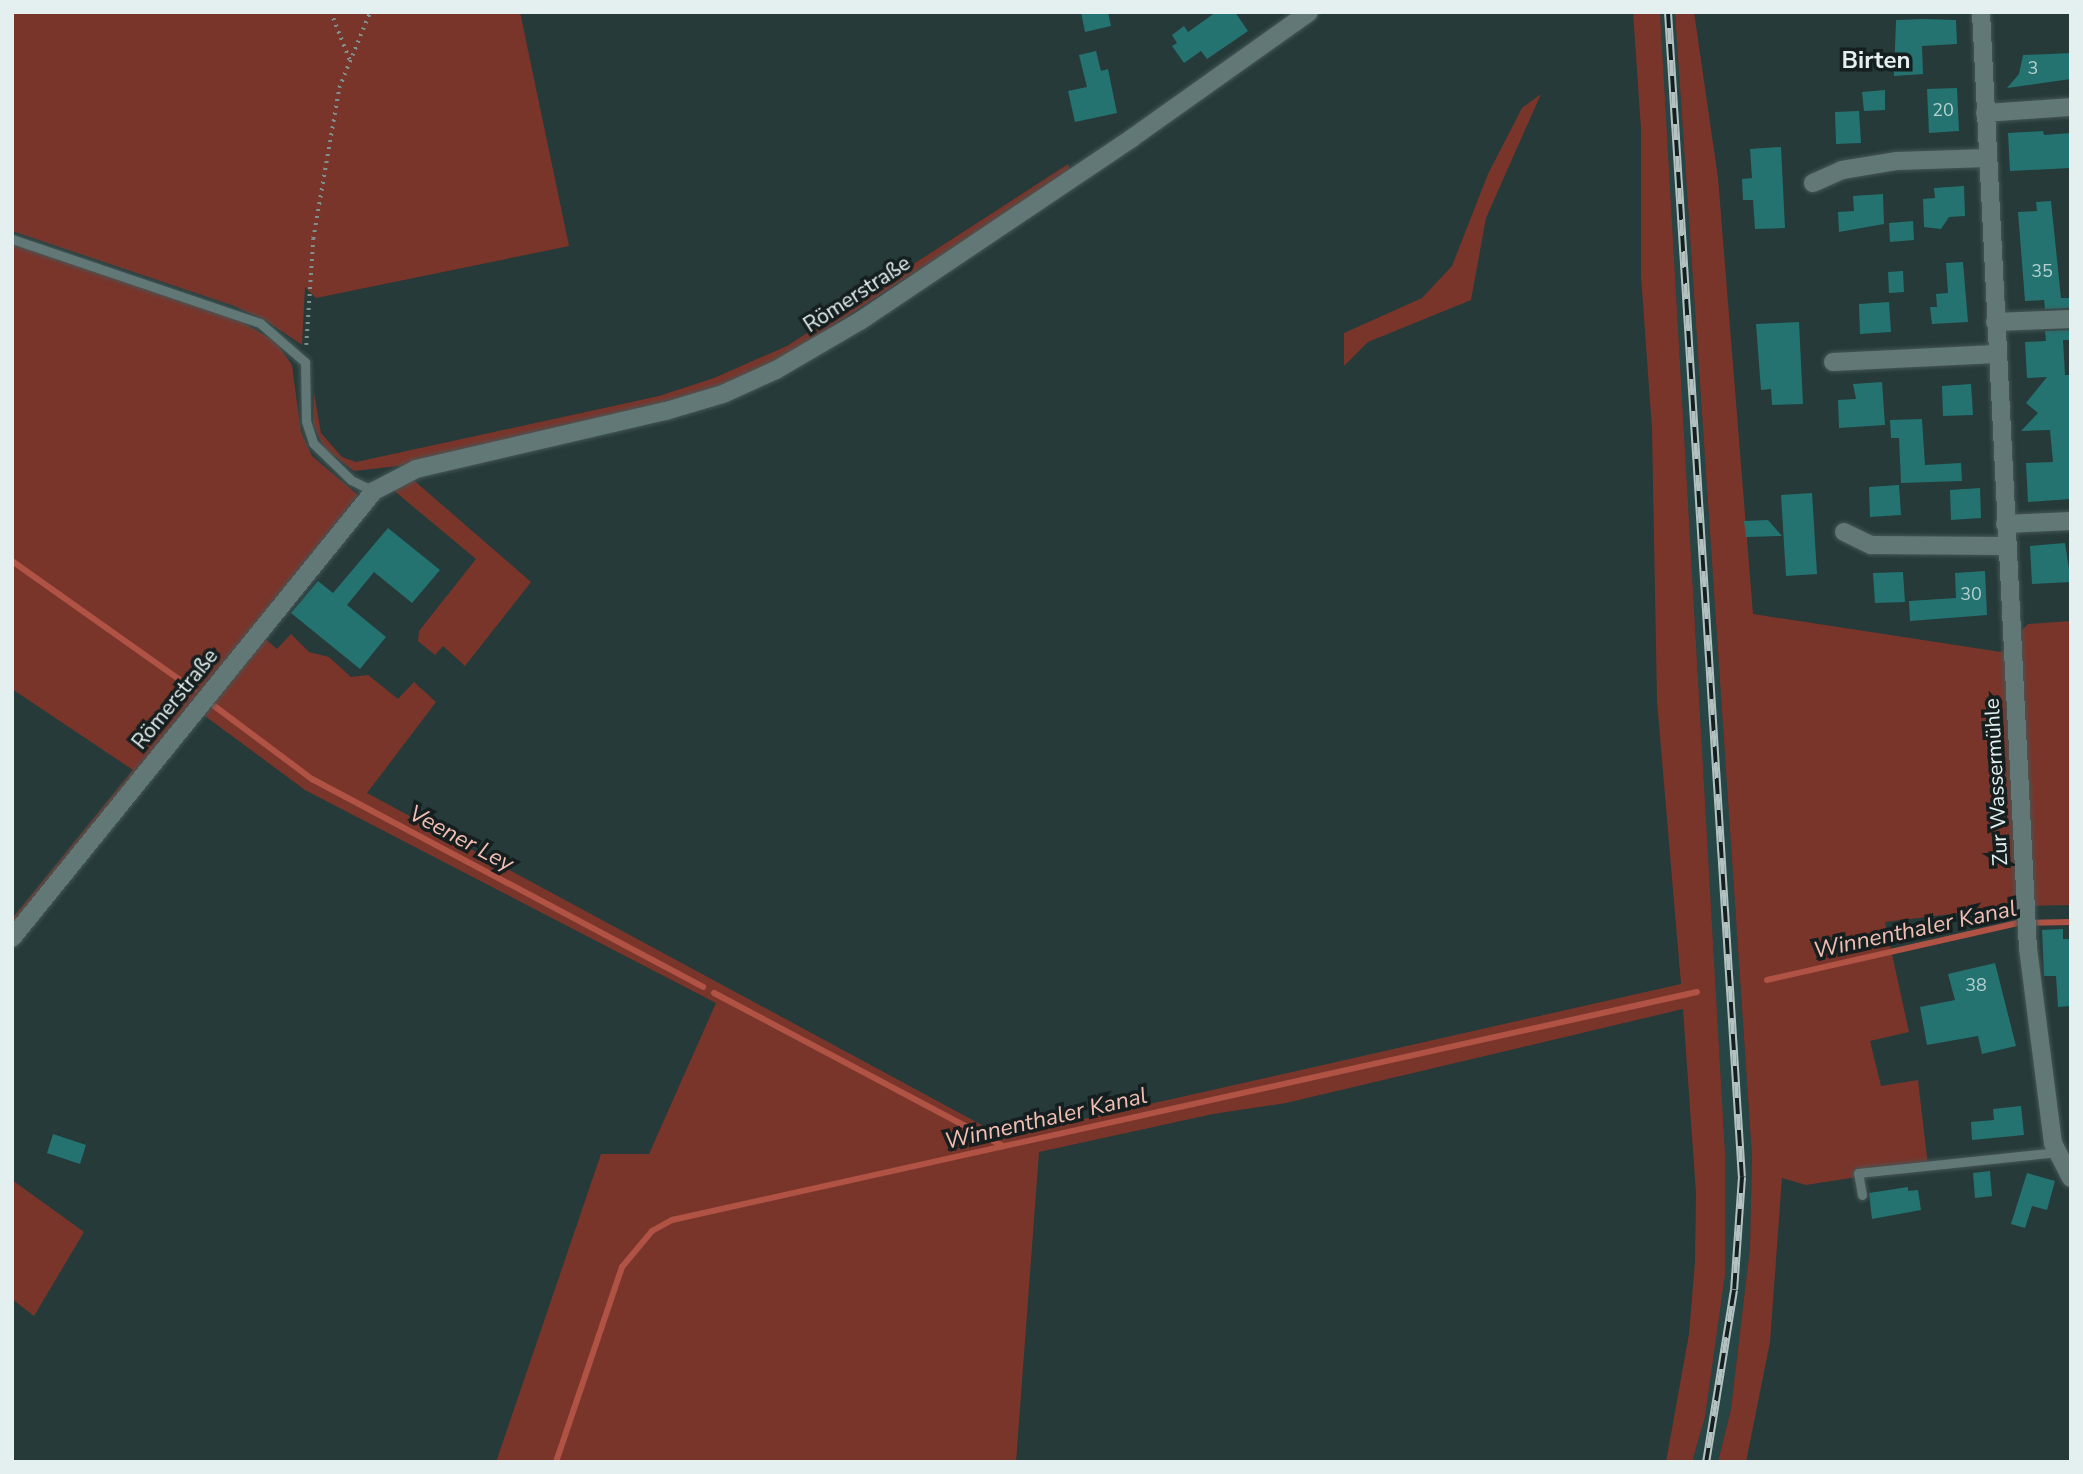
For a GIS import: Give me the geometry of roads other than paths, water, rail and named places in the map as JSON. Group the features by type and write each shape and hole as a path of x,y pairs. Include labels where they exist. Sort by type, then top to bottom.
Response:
{"street":[{"name":"Römerstraße","path":"12,938 374,491 416,469 667,411 723,394 776,370 860,321 1121,146 1309,12"},
{"name":"Zur Wassermühle","path":"1981,12 2005,546 2028,948 2058,1152 2071,1178"},
{"path":"1985,113 2071,107"},
{"path":"1813,183 1842,170 1897,161 1987,158"},
{"path":"1995,322 2071,318"},
{"path":"1833,362 1996,354"},
{"path":"2005,524 2071,521"},
{"path":"1844,532 1871,545 2005,546"}],"lane":[{"path":"12,239 260,323 305,362 306,421 313,443 351,480 374,491"},
{"path":"1861,1195 1858,1173 2058,1152"}],"waterway":[{"name":"Veener Ley","path":"12,561 194,690"},
{"name":"Veener Ley","path":"213,705 312,779 703,987"},
{"name":"Winnenthaler Kanal","path":"1767,980 2017,923 2071,922"},
{"name":"Winnenthaler Kanal","path":"556,1462 622,1267 652,1231 672,1220 1697,992"},
{"name":"Veener Ley","path":"714,993 1003,1146"}],"railway":[{"path":"1668,12 1742,1177 1734,1290 1706,1462"}],"district":[{"name":"Birten","path":"1876,61"}]}
